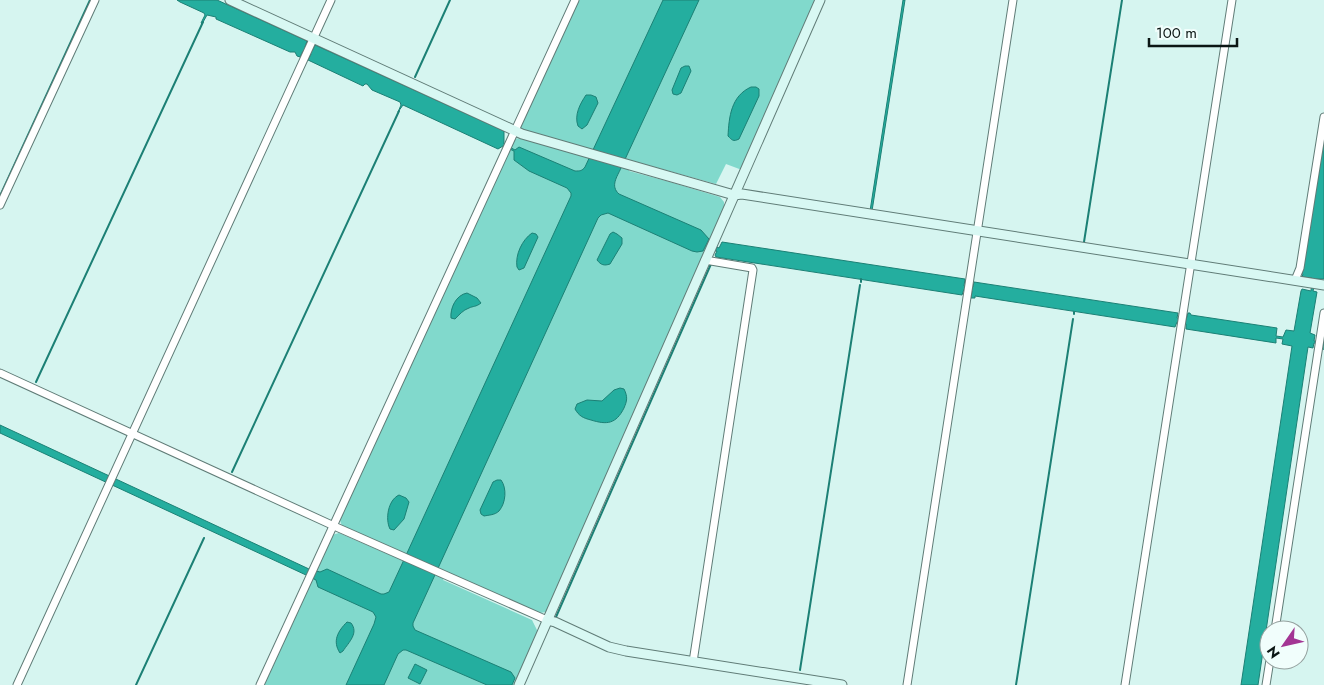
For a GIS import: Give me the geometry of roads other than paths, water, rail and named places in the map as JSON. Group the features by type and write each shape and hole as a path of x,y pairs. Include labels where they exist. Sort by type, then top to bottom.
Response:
{"street":[{"path":"0,205 95,0"},
{"path":"230,0 514,131 734,195 742,194 1321,284"},
{"path":"16,685 331,0"},
{"path":"260,685 575,0"},
{"path":"519,685 820,0"},
{"path":"907,685 1013,0"},
{"path":"1125,685 1232,0"},
{"path":"1295,280 1300,268 1324,117"},
{"path":"693,662 753,270 752,268 706,260"},
{"path":"1277,620 1324,313"},
{"path":"0,372 334,526 610,646 626,651 842,685"},
{"path":"1266,685 1268,670"}],"waterway":[{"path":"0,196 90,0"},
{"path":"415,77 450,0"},
{"path":"1084,242 1122,0"},
{"path":"36,382 203,22"},
{"path":"232,472 399,111"},
{"path":"556,617 711,264"},
{"path":"800,670 860,285"},
{"path":"1016,685 1073,319"},
{"path":"136,685 204,538"}]}
